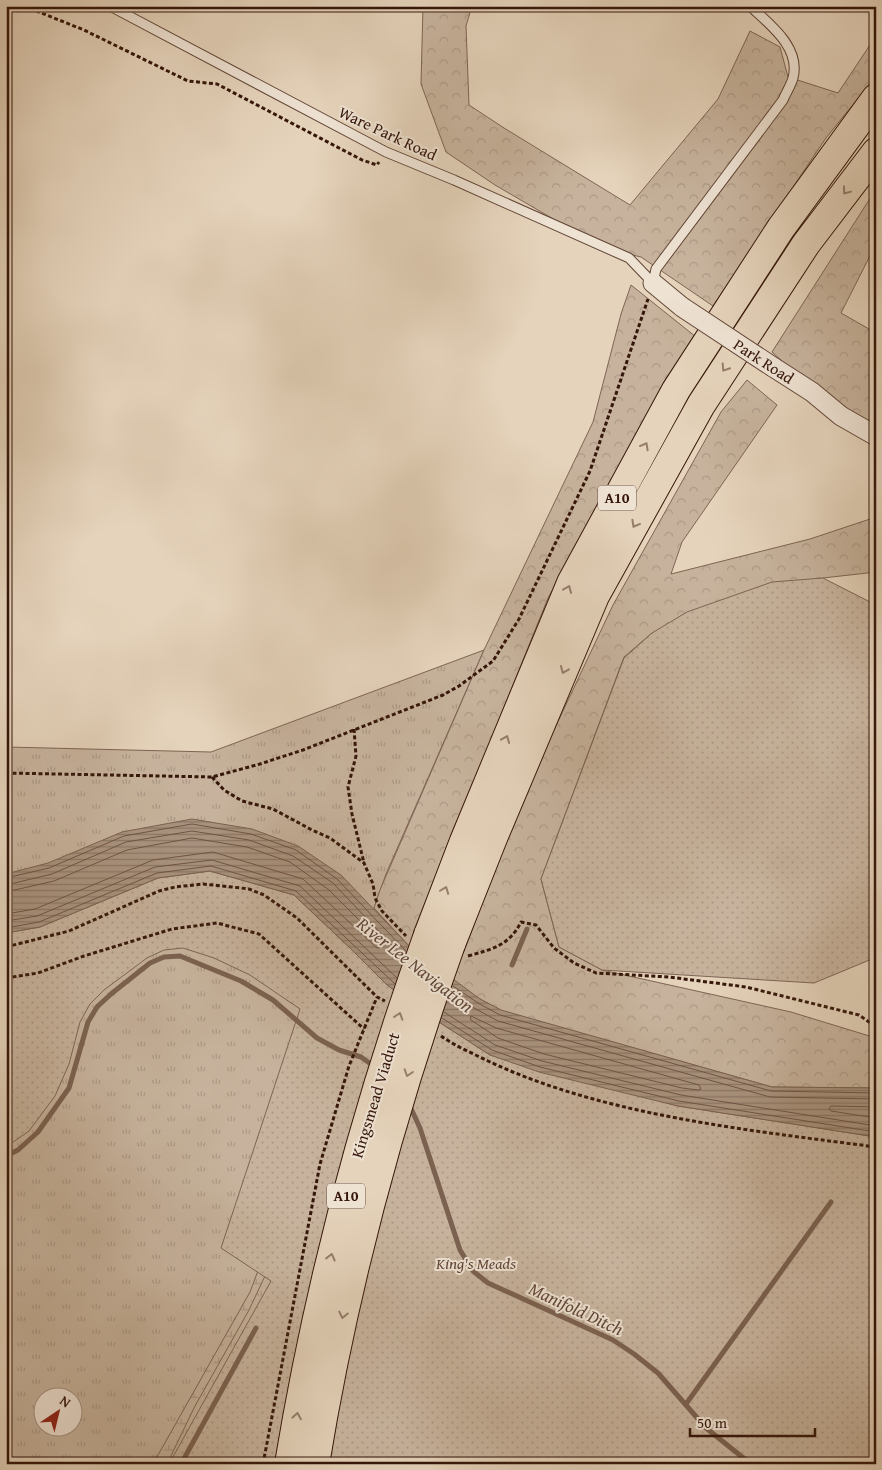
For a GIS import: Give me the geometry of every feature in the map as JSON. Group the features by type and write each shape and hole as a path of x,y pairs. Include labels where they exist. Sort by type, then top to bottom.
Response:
{"highway":[{"name":"A10","path":"438,944 464,840 571,583 676,390 781,228 876,98"},
{"name":"A10","path":"438,944 493,838 595,596 701,405 806,244 876,152"},
{"name":"Kingsmead Viaduct","path":"289,1464 300,1399 323,1289 349,1183 380,1075 438,944"},
{"name":"Kingsmead Viaduct","path":"315,1464 325,1402 346,1301 374,1186 406,1078 438,944"}],"street":[{"name":"Park Road","path":"653,283 682,307 812,392 842,416 876,436"}],"lane":[{"name":"Ware Park Road","path":"110,6 386,152 454,180 629,258 653,283"},
{"path":"653,283 656,269 782,100 793,78 793,57 782,37 750,6"}],"path":[{"path":"24,6 84,30 188,81 216,84 362,160 377,165 386,152"},
{"path":"6,772 212,777 303,750 443,695 494,661 519,619 590,471 653,283"},
{"path":"354,729 356,756 348,787 352,814 364,863 373,884 375,898 382,911 438,944 495,948 515,935 521,922 536,925 554,948 574,963 596,973 669,977 746,987 859,1015 876,1027"},
{"path":"212,777 224,790 242,801 272,808 330,838 364,863"},
{"path":"6,947 69,931 159,891 175,886 203,884 240,888 264,895 296,918 376,997 385,1002"},
{"path":"6,978 38,973 84,956 172,929 217,923 259,934 364,1029"},
{"path":"262,1464 320,1164 349,1066 376,997"},
{"path":"434,1032 450,1042 539,1083 584,1097 685,1119 876,1147"}],"green space":[{"path":"423,6 472,6 466,26 469,105 630,205 718,99 750,31 780,47 788,77 838,93 876,36 876,76 826,138 713,306 641,257 603,248 495,185 446,152 421,84"},
{"path":"876,189 876,244 841,313 876,333 876,396 874,419 871,425 823,398 772,352"},
{"path":"631,285 696,337 548,598 414,930 410,947 374,908 380,890 484,650 593,422 621,314"},
{"path":"747,380 777,405 682,542 671,574 810,539 876,517 876,572 823,578 652,633 624,657 541,879 559,947 602,970 791,1012 876,1038 876,1088 772,1087 502,1011 480,999 451,979 465,949 519,804 613,605 721,412"},
{"path":"823,578 876,605 876,953 872,959 814,983 602,970 559,947 541,879 624,658 652,633 687,612 772,582"},
{"name":"King's Meads","path":"484,650 386,874 374,908 399,937 422,1011 490,1055 678,1106 876,1137 876,1464 6,1464 6,747 211,752"},
{"name":"King's Meads","path":"210,871 294,895 386,984 422,1011 490,1055 678,1106 876,1137 876,1464 169,1464 271,1281 221,1248 300,1009 250,975 214,958 183,948 164,950 147,958 104,990 90,1004 80,1022 69,1064 55,1096 29,1131 6,1147 6,933 40,927 158,878"},
{"path":"273,1259 249,1310 195,1406 167,1464 153,1464 250,1292 262,1260"}],"water":[{"name":"River Lee Navigation","path":"192,819 252,829 298,846 341,875 410,947 480,999 501,1010 772,1087 876,1088 876,1137 678,1106 539,1072 490,1055 422,1011 386,984 294,895 210,871 158,878 40,927 6,933 6,874 48,863 122,832"}],"waterway":[{"path":"512,965 527,929"},
{"path":"6,1156 18,1150 38,1132 69,1088 88,1022 97,1007 150,963 164,957 180,956 241,981 273,1000 317,1038 339,1050 361,1057 375,1067"},
{"name":"Manifold Ditch","path":"408,1102 420,1128 460,1250 473,1271 488,1283 613,1340 634,1354 658,1373 706,1428 751,1464"},
{"path":"686,1404 831,1202"},
{"path":"181,1464 256,1328"}]}
